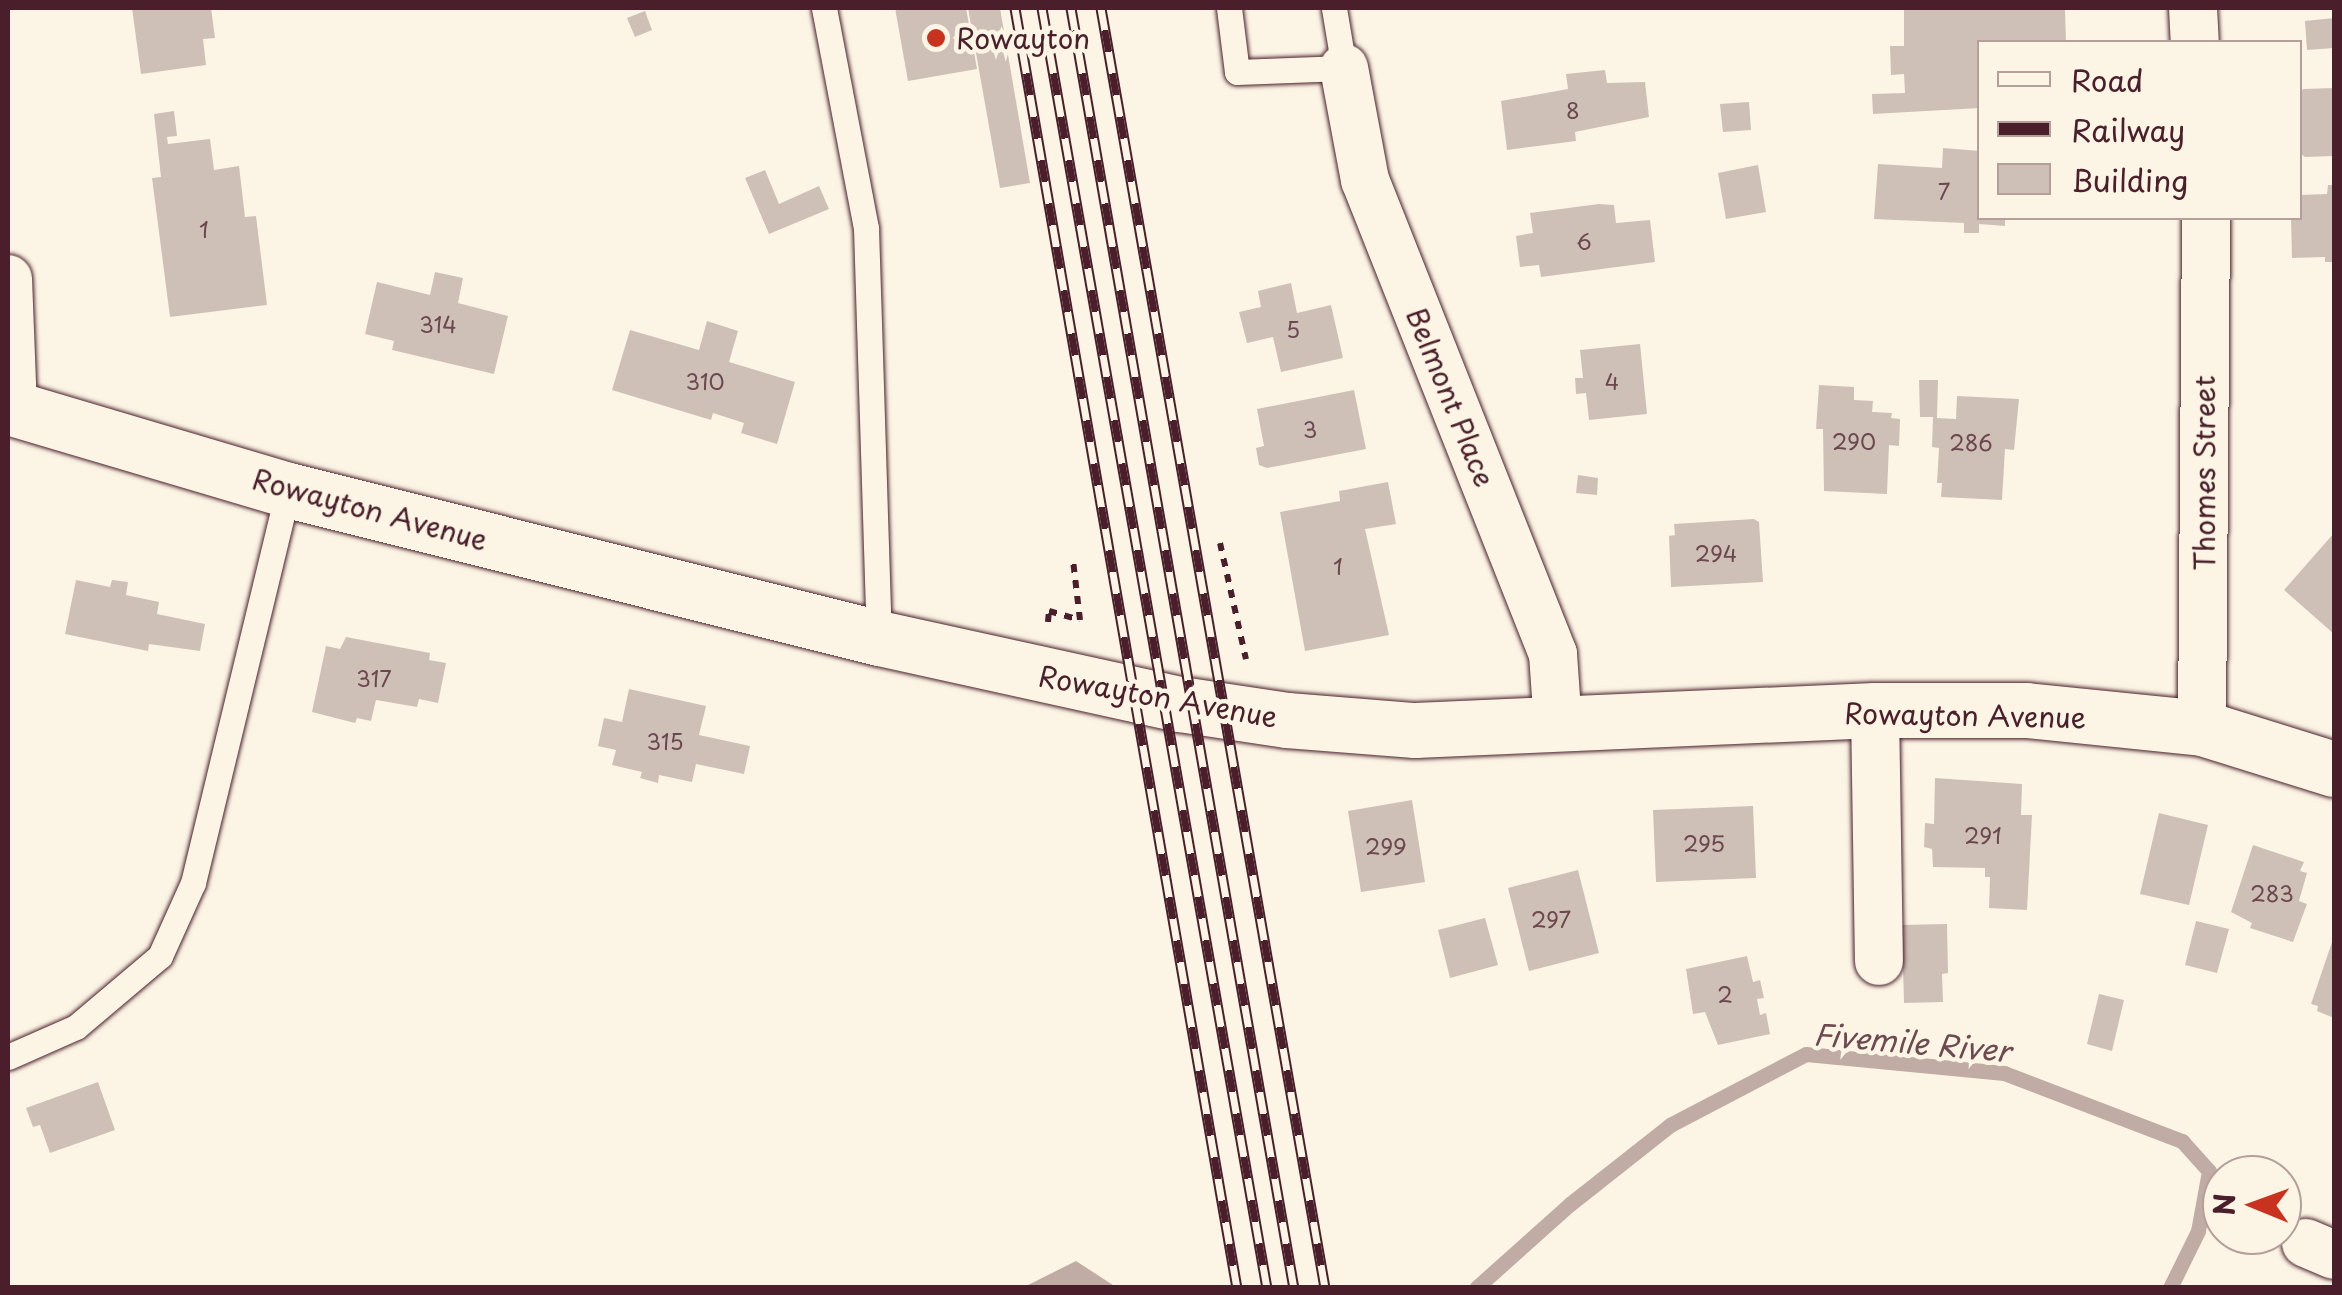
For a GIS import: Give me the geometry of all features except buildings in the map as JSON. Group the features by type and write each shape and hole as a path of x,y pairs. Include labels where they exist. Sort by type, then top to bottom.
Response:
{"street":[{"path":"2193,8 2195,40"},
{"name":"Belmont Place","path":"1344,68 1365,180 1553,654 1558,725"},
{"name":"Thomes Street","path":"2202,728 2206,220"},
{"path":"8,278 10,408"},
{"name":"Rowayton Avenue","path":"10,408 288,490 879,638 1089,687 1287,720 1416,730 1875,710 2026,710 2202,728 2334,768"},
{"path":"1875,710 1878,961"}],"lane":[{"path":"824,8 866,228 879,638"},
{"path":"1228,8 1237,72 1344,68 1334,8"},
{"path":"8,1056 76,1027 160,956 193,883 288,490"}],"path":[{"path":"1220,544 1247,663"},
{"path":"1049,612 1080,620 1073,560"}],"shaded area":[{"path":"1076,1261 1116,1287 1024,1287"}],"waterway":[{"name":"Fivemile River","path":"1476,1288 1570,1204 1670,1125 1806,1054 2004,1073 2182,1141 2209,1171 2198,1231 2170,1288"}],"railway":[{"path":"1015,8 1237,1288"},
{"path":"1042,8 1267,1288"},
{"path":"1071,8 1294,1288"},
{"path":"1101,8 1325,1288"}],"place":[{"name":"Rowayton","path":"936,38"}]}
